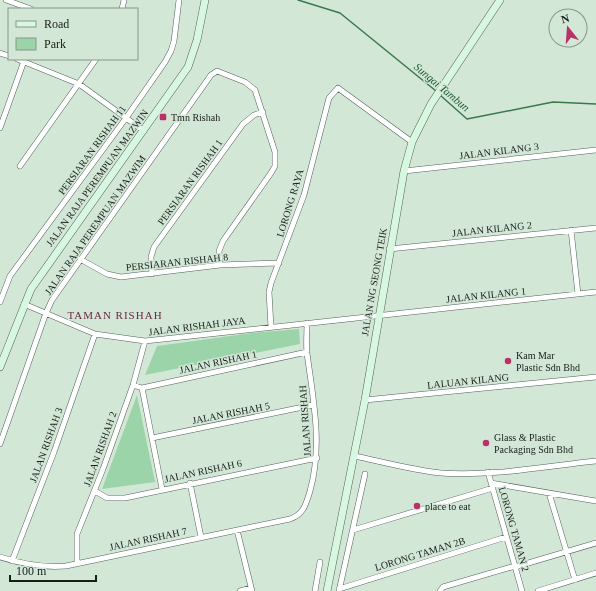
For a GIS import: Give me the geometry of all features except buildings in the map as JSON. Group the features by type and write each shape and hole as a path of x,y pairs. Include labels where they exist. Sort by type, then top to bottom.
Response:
{"main road":[{"name":"JALAN RAJA PEREMPUAN MAZWIN","path":"0,367 31,289 50,260 144,131 188,67 197,40 205,0"},
{"name":"JALAN NG SEONG TEIK","path":"327,591 355,456 404,171 412,142 431,104 500,0"}],"street":[{"path":"6,0 28,8"},
{"name":"PERSIARAN RISHAH 11","path":"0,302 10,276 126,118 171,51 179,0"},
{"path":"20,60 79,84 144,131"},
{"path":"20,166 95,60"},
{"path":"0,128 24,61"},
{"name":"JALAN RAJA PEREMPUAN MAZWIM","path":"0,444 46,313 52,300 212,75 217,71 222,72 251,85 255,90 263,112"},
{"name":"LORONG RAYA","path":"271,327 269,292 271,283 280,263 304,195 325,107 329,98 338,88 412,142"},
{"path":"220,265 219,251 223,241 275,166 275,152 263,112"},
{"name":"PERSIARAN RISHAH 1","path":"152,274 151,257 154,247 243,124 254,115 263,112"},
{"name":"JALAN KILANG 3","path":"404,171 596,150"},
{"name":"JALAN KILANG 2","path":"390,249 596,228"},
{"path":"571,230 578,294"},
{"name":"PERSIARAN RISHAH 8","path":"80,259 113,277 152,274 220,265 280,263"},
{"name":"JALAN KILANG 1","path":"379,316 596,292"},
{"name":"JALAN RISHAH JAYA","path":"24,304 95,334 144,341 307,322 379,316"},
{"name":"JALAN RISHAH","path":"300,514 305,507 317,458 317,445 307,352 307,322"},
{"name":"JALAN RISHAH 3","path":"12,561 54,452 95,334"},
{"name":"JALAN RISHAH 2","path":"77,563 77,534 95,492 133,385 144,341"},
{"name":"JALAN RISHAH 1","path":"142,388 307,352"},
{"name":"LALUAN KILANG","path":"365,400 596,377"},
{"path":"133,385 142,388 162,489"},
{"name":"JALAN RISHAH 5","path":"152,438 313,405"},
{"path":"355,456 441,473 488,472 596,461"},
{"name":"JALAN RISHAH 6","path":"95,492 107,498 114,499 317,458"},
{"name":"LORONG TAMAN 2","path":"488,472 522,591"},
{"path":"339,590 365,474"},
{"path":"190,483 201,538"},
{"path":"353,530 492,486 549,493 596,501"},
{"path":"549,493 575,580"},
{"name":"JALAN RISHAH 7","path":"0,556 12,561 50,567 201,538 290,519 300,514"},
{"path":"237,530 252,589 240,591"},
{"name":"LORONG TAMAN 2B","path":"339,590 506,536"},
{"path":"440,591 444,587 596,542"},
{"path":"315,591 320,562"},
{"path":"538,591 596,573"}],"green space":[{"path":"299,329 300,344 145,375 157,346 252,333"},
{"path":"137,395 155,482 102,489"}],"waterway":[{"name":"Sungai Tambun","path":"298,0 340,13 436,91"},
{"name":"Sungai Tambun","path":"440,95 467,119 553,102 596,104"}],"place":[{"name":"Tmn Rishah","path":"163,117"},
{"name":"Kam Mar Plastic Sdn Bhd","path":"508,361"},
{"name":"Glass & Plastic Packaging Sdn Bhd","path":"486,443"},
{"name":"place to eat","path":"417,506"}],"district":[{"name":"TAMAN RISHAH","path":"115,315"}]}
